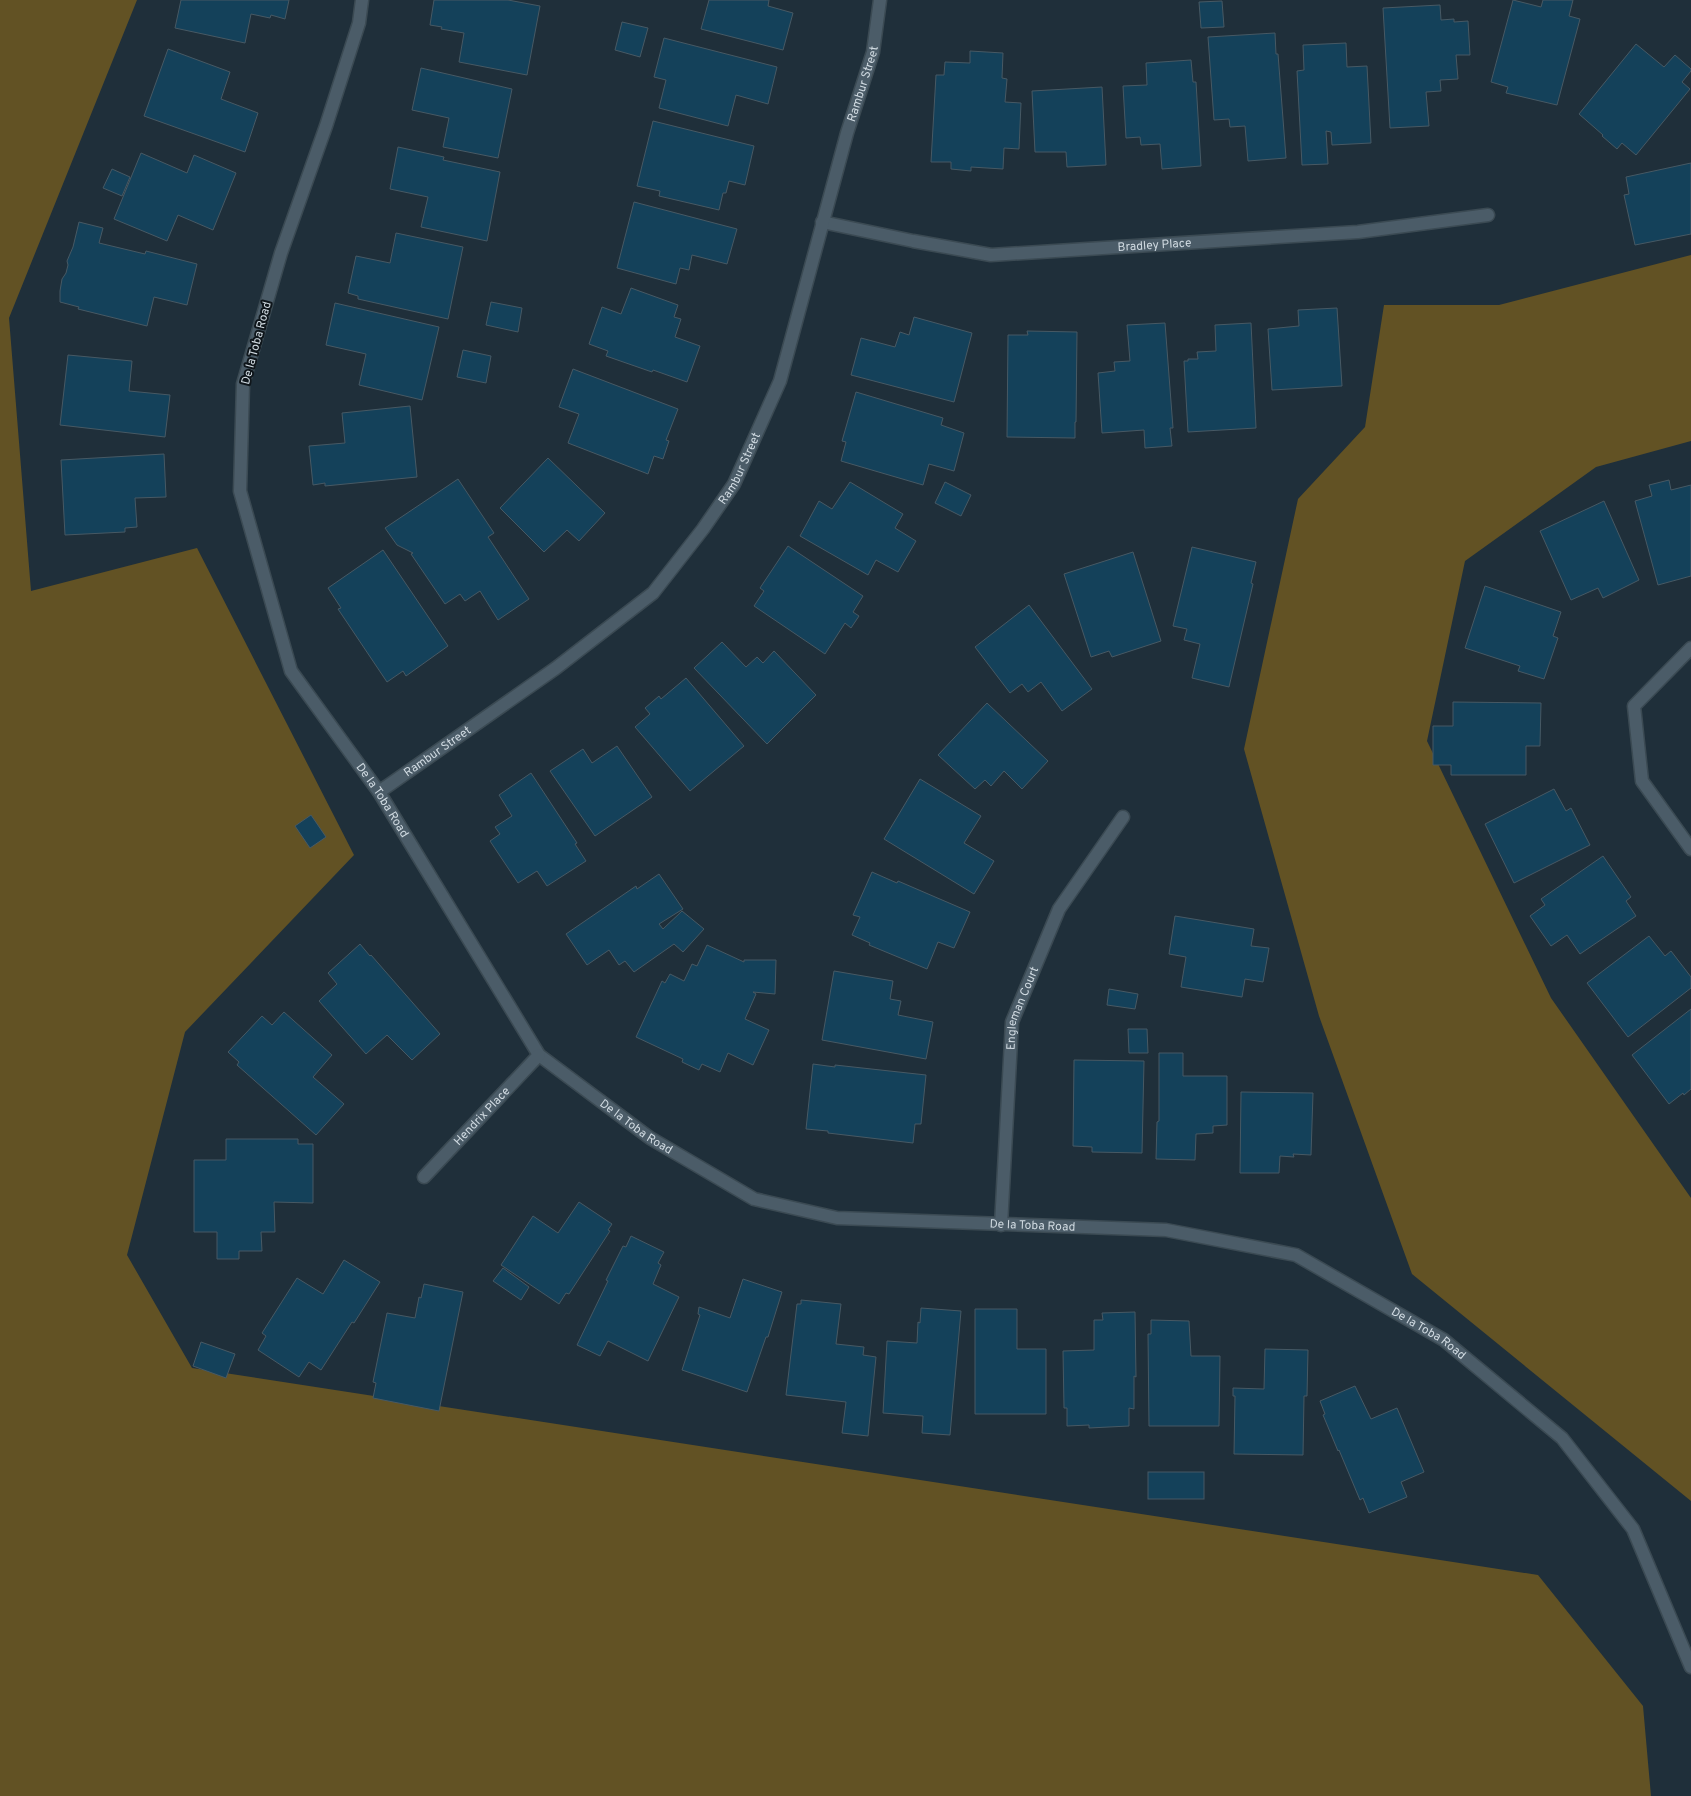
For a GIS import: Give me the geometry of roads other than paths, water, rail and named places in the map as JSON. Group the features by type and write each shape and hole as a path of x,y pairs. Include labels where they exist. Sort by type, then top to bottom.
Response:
{"street":[{"name":"De la Toba Road","path":"362,0 359,23 326,126 281,253 243,384 240,491 290,672 379,792 539,1055 650,1138 754,1199 836,1218 1002,1226 1166,1230 1296,1254 1444,1340 1562,1438 1633,1529 1691,1667"},
{"name":"Rambur Street","path":"379,792 556,668 653,593 734,484 780,382 846,133 874,52 880,0"},
{"name":"Bradley Place","path":"822,222 991,255 1358,232 1488,215"},
{"path":"1691,648 1634,706 1642,781 1691,849"},
{"name":"Engleman Court","path":"1002,1226 1012,1022 1058,909 1123,817"},
{"name":"Hendrix Place","path":"424,1177 539,1055"}]}
